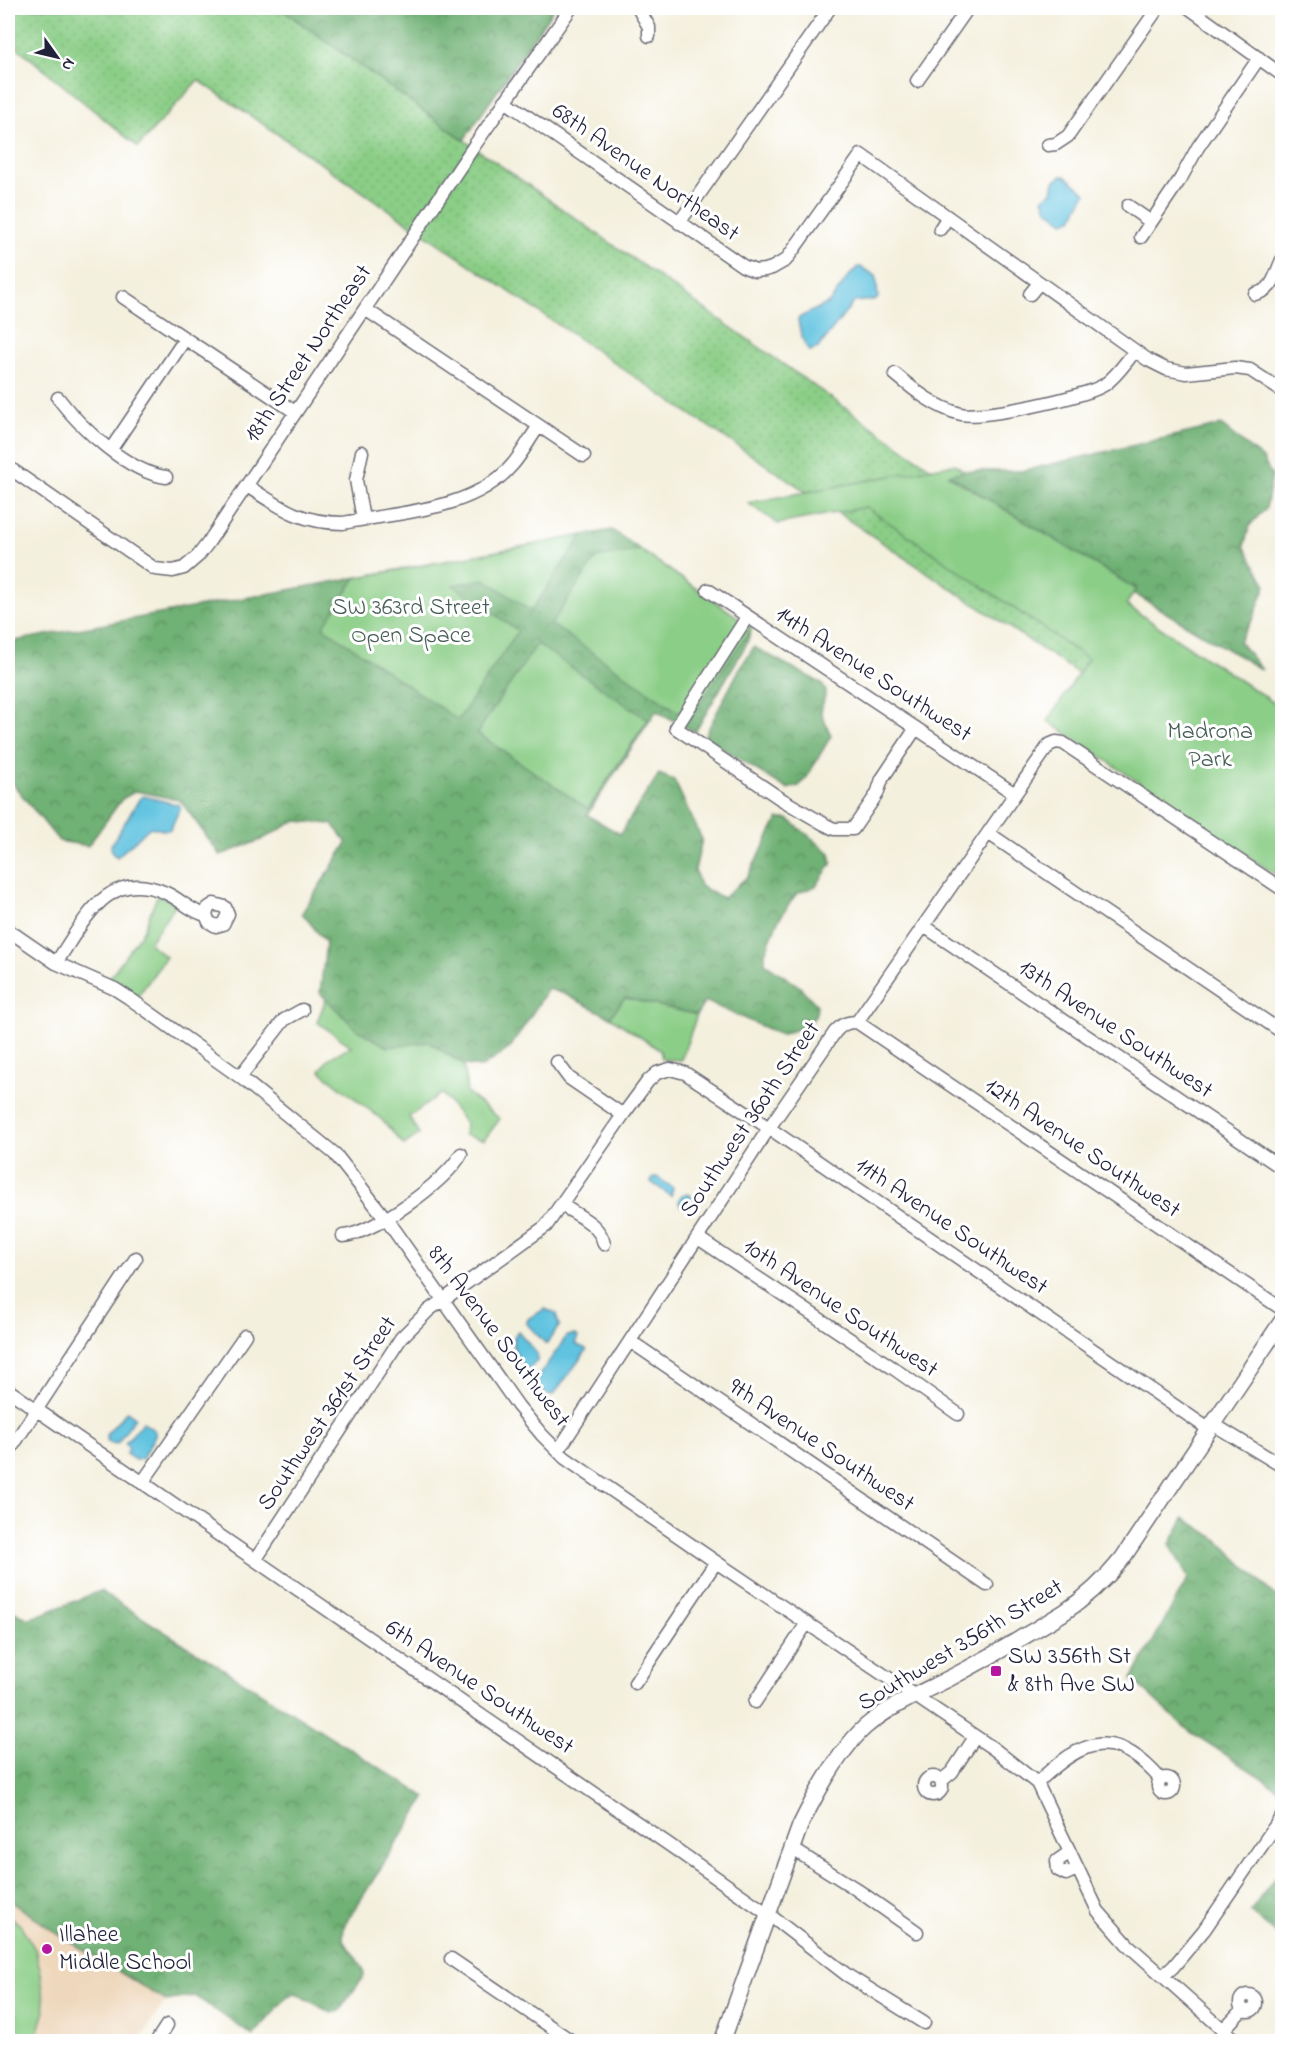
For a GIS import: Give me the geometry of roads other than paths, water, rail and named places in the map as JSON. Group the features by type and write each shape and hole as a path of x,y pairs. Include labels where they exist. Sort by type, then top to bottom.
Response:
{"main road":[{"name":"Southwest 356th Street","path":"722,2042 791,1848 811,1803 832,1769 854,1740 865,1727 880,1716 914,1695 1035,1631 1092,1592 1122,1559 1282,1322"}],"street":[{"name":"18th Street Northeast","path":"8,467 146,564 162,571 177,570 192,563 247,486 468,154 571,8"},
{"path":"638,8 650,27 649,36"},
{"path":"679,223 830,8"},
{"path":"917,81 968,8"},
{"path":"1048,145 1062,141 1068,136 1158,8"},
{"path":"1189,8 1282,75"},
{"path":"1141,237 1181,178 1198,147 1260,58"},
{"name":"68th Avenue Northeast","path":"505,101 742,266 755,271 772,268 786,260 861,156 948,217"},
{"path":"1128,206 1151,222"},
{"path":"939,229 948,217 1135,351 1166,369 1175,372 1235,368 1250,370 1282,389"},
{"path":"1256,294 1271,286 1282,260"},
{"path":"1030,294 1039,283"},
{"path":"1271,286 1282,294"},
{"path":"123,297 295,412"},
{"path":"365,309 584,456"},
{"path":"111,449 185,339"},
{"path":"896,374 940,406 959,414 975,415 1036,405 1091,392 1114,377 1135,351"},
{"path":"58,398 69,413 92,436 142,471 166,477"},
{"path":"247,486 292,513 310,520 343,523 445,504 472,495 495,481 513,464 539,426"},
{"path":"362,452 356,480 363,519"},
{"name":"14th Avenue Southwest","path":"708,590 1015,794"},
{"path":"747,617 676,728 781,799 834,829 854,829 877,794 882,779 916,728"},
{"name":"Southwest 360th Street","path":"558,1451 769,1128 835,1032 841,1025 857,1022 1049,746 1056,742 1063,743 1282,889"},
{"path":"988,833 1282,1032"},
{"path":"56,963 95,907 111,892 122,887 144,885 156,889 176,898 199,914 206,915"},
{"name":"13th Avenue Southwest","path":"924,926 1282,1168"},
{"name":"8th Avenue Southwest","path":"8,930 56,963 121,993 240,1077 334,1154 386,1219 518,1406 558,1451 716,1562 1016,1765 1037,1783 1098,1911 1127,1944 1237,2042"},
{"path":"240,1077 284,1020 302,1010"},
{"name":"12th Avenue Southwest","path":"857,1022 1282,1310"},
{"path":"557,1062 569,1078 623,1115"},
{"name":"11th Avenue Southwest","path":"664,1070 677,1070 685,1073 1211,1427 1282,1466"},
{"name":"Southwest 361st Street","path":"256,1559 401,1338 419,1318 546,1226 648,1081 664,1070"},
{"path":"343,1236 356,1234 386,1219 448,1173 461,1154"},
{"path":"562,1205 596,1228 604,1244"},
{"name":"10th Avenue Southwest","path":"698,1238 958,1414"},
{"path":"8,1453 135,1258"},
{"path":"142,1483 245,1335"},
{"name":"9th Avenue Southwest","path":"630,1341 987,1585"},
{"name":"6th Avenue Southwest","path":"8,1390 768,1914 847,1975 924,2023"},
{"path":"635,1683 716,1562"},
{"path":"755,1702 807,1623"},
{"path":"941,1781 952,1772 975,1737"},
{"path":"1037,1783 1065,1758 1086,1747 1100,1743 1128,1752 1151,1769 1161,1780"},
{"path":"1163,1976 1204,1930 1282,1816"},
{"path":"791,1848 853,1887 917,1932"},
{"path":"1070,1852 1057,1861 1058,1870 1066,1874 1077,1869"},
{"path":"451,1959 573,2042"},
{"path":"1223,2030 1242,2010"},
{"path":"158,2041 166,2025"}],"water":[{"path":"1061,176 1065,176 1086,193 1072,219 1064,222 1047,209 1043,198 1052,192 1054,182"},
{"path":"858,267 876,276 878,298 854,302 818,348 810,351 803,341 798,320 829,303"},
{"path":"143,796 179,805 180,808 170,830 151,827 117,857 112,853 111,845"},
{"path":"657,1177 673,1188 671,1196 651,1182"},
{"path":"686,1194 691,1196 693,1201 691,1206 686,1208 681,1206 679,1201 681,1196"},
{"path":"545,1309 557,1314 560,1325 546,1344 526,1323 529,1318"},
{"path":"518,1331 537,1354 537,1361 529,1369 523,1365 513,1345"},
{"path":"576,1335 578,1337 575,1344 586,1351 555,1393 550,1396 540,1390 537,1385 538,1377 567,1336"},
{"path":"127,1411 135,1417 117,1444 107,1442 106,1435"},
{"path":"143,1422 155,1431 155,1435 142,1459 135,1460 126,1454 129,1449 125,1443"}],"place":[{"name":"SW 356th St & 8th Ave SW","path":"996,1671"},
{"name":"Illahee Middle School","path":"47,1949"}],"park label":[{"name":"SW 363rd Street Open Space","path":"411,622"},
{"name":"Madrona Park","path":"1210,746"}]}
